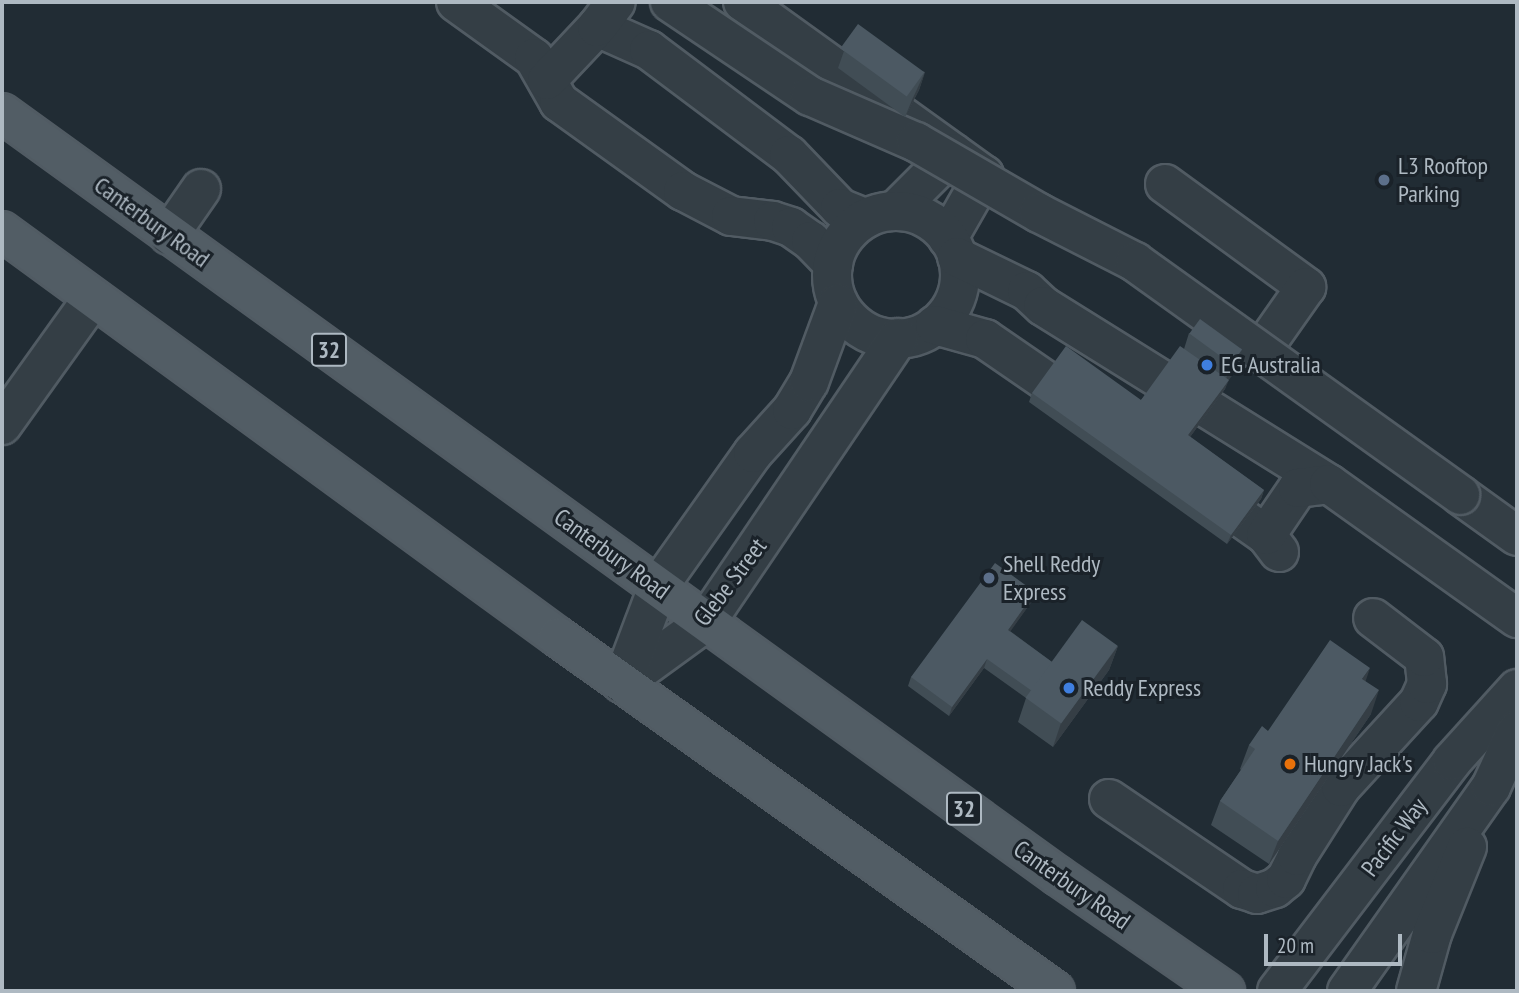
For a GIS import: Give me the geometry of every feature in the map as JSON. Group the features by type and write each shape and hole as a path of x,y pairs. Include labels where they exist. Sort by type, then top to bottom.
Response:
{"main road":[{"name":"Canterbury Road","path":"2,113 1058,876 1225,991"},
{"path":"2,231 622,683 1055,991"}],"street":[{"path":"456,2 534,58 559,102 683,191 731,216 773,221 791,227 811,241 832,264"},
{"path":"670,2 810,96 916,142 1039,212 1135,262 1517,536"},
{"path":"743,2 984,175 953,247 957,295 948,312 935,326 917,335 898,338 879,336 863,329 838,303 832,284 832,264 839,246 849,230 880,214 953,153"},
{"path":"547,80 606,14 649,50 789,155 840,208 880,214 916,213 934,223 953,247 1027,291 1044,306 1329,484 1517,618"},
{"path":"1165,184 1306,287 1261,351"},
{"path":"169,234 201,189"},
{"path":"2,425 93,298"},
{"path":"622,683 657,587 753,453 792,410 809,382 838,303"},
{"path":"935,326 985,339 1110,425"},
{"name":"Glebe Street","path":"622,683 706,622 898,338"},
{"path":"1177,472 1273,544 1298,488 1329,484"},
{"path":"1109,799 1242,889 1257,894 1275,888 1286,879 1297,856 1341,787 1419,702 1427,684 1424,657 1373,618"},
{"name":"Pacific Way","path":"1277,991 1452,761 1517,688"},
{"name":"Pacific Way","path":"1347,991 1491,787 1517,730"},
{"path":"1416,991 1432,934 1491,787"}],"building":[{"path":"858,24 924,72 907,96 840,48"},
{"path":"1200,319 1242,350 1231,364 1189,334"},
{"path":"1066,346 1141,400 1180,346 1229,380 1188,435 1264,490 1231,535 1032,393"},
{"path":"995,563 1035,592 1008,630 1052,662 1032,691 987,659 952,707 911,677"},
{"name":"Reddy Express","path":"1082,620 1118,646 1061,724 1026,698"},
{"name":"Hungry Jack's","path":"1330,640 1370,668 1362,679 1379,690 1278,841 1220,801 1255,749 1249,745 1262,726 1268,731"}],"place":[{"name":"L3 Rooftop Parking","path":"1384,180"},
{"name":"EG Australia","path":"1207,365"},
{"name":"Shell Reddy Express","path":"989,578"},
{"name":"Reddy Express","path":"1069,688"},
{"name":"Hungry Jack's","path":"1290,764"}]}
